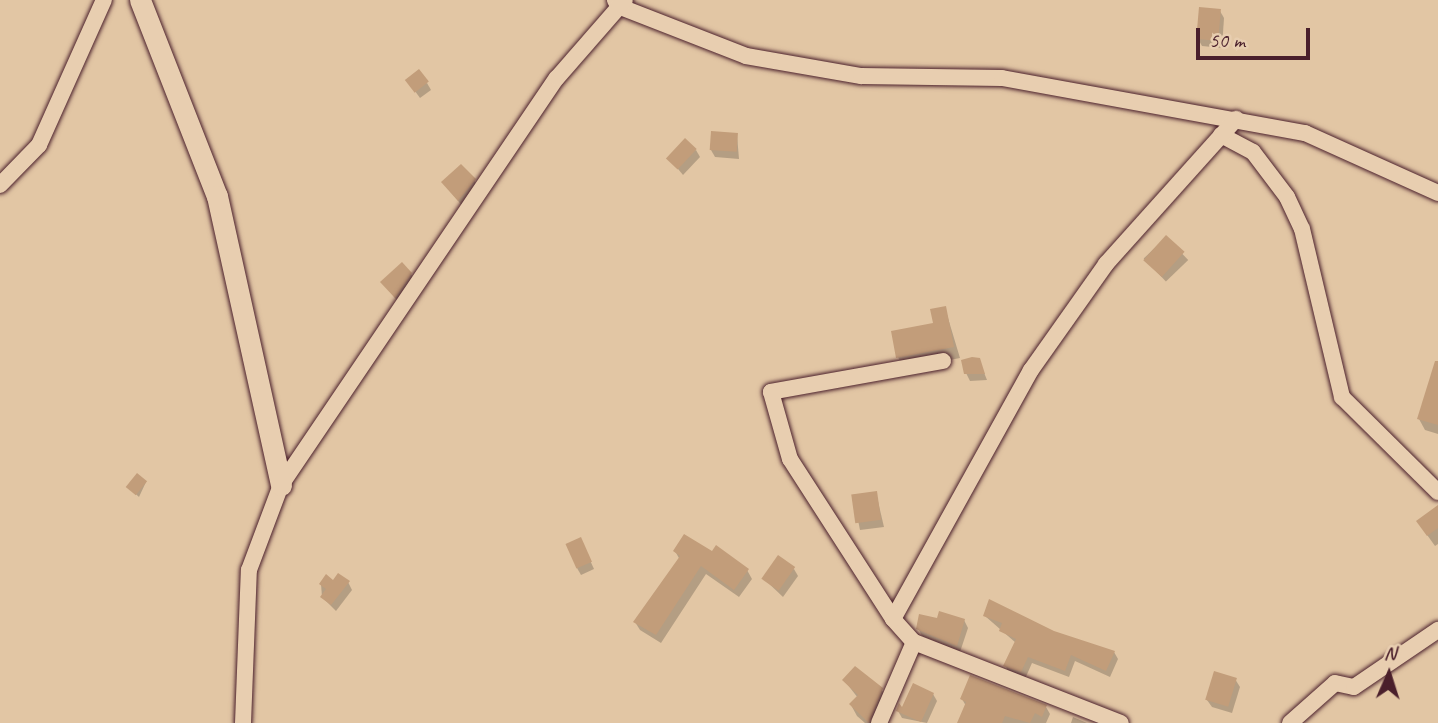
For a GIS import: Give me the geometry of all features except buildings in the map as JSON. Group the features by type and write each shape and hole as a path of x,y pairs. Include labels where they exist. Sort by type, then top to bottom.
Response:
{"street":[{"path":"0,186 39,145 104,0"},
{"path":"140,0 217,196 281,485"},
{"path":"243,723 249,570 281,485 556,78 619,2 746,57 861,76 1002,78 1305,133 1438,193"},
{"path":"893,619 1031,370 1106,264 1236,119"},
{"path":"1221,135 1253,152 1287,197 1302,229 1342,397 1438,492"},
{"path":"943,360 771,392 790,459 893,619 914,642 1121,723"},
{"path":"1290,723 1335,683 1354,687 1438,630"},
{"path":"879,723 914,642"}]}
